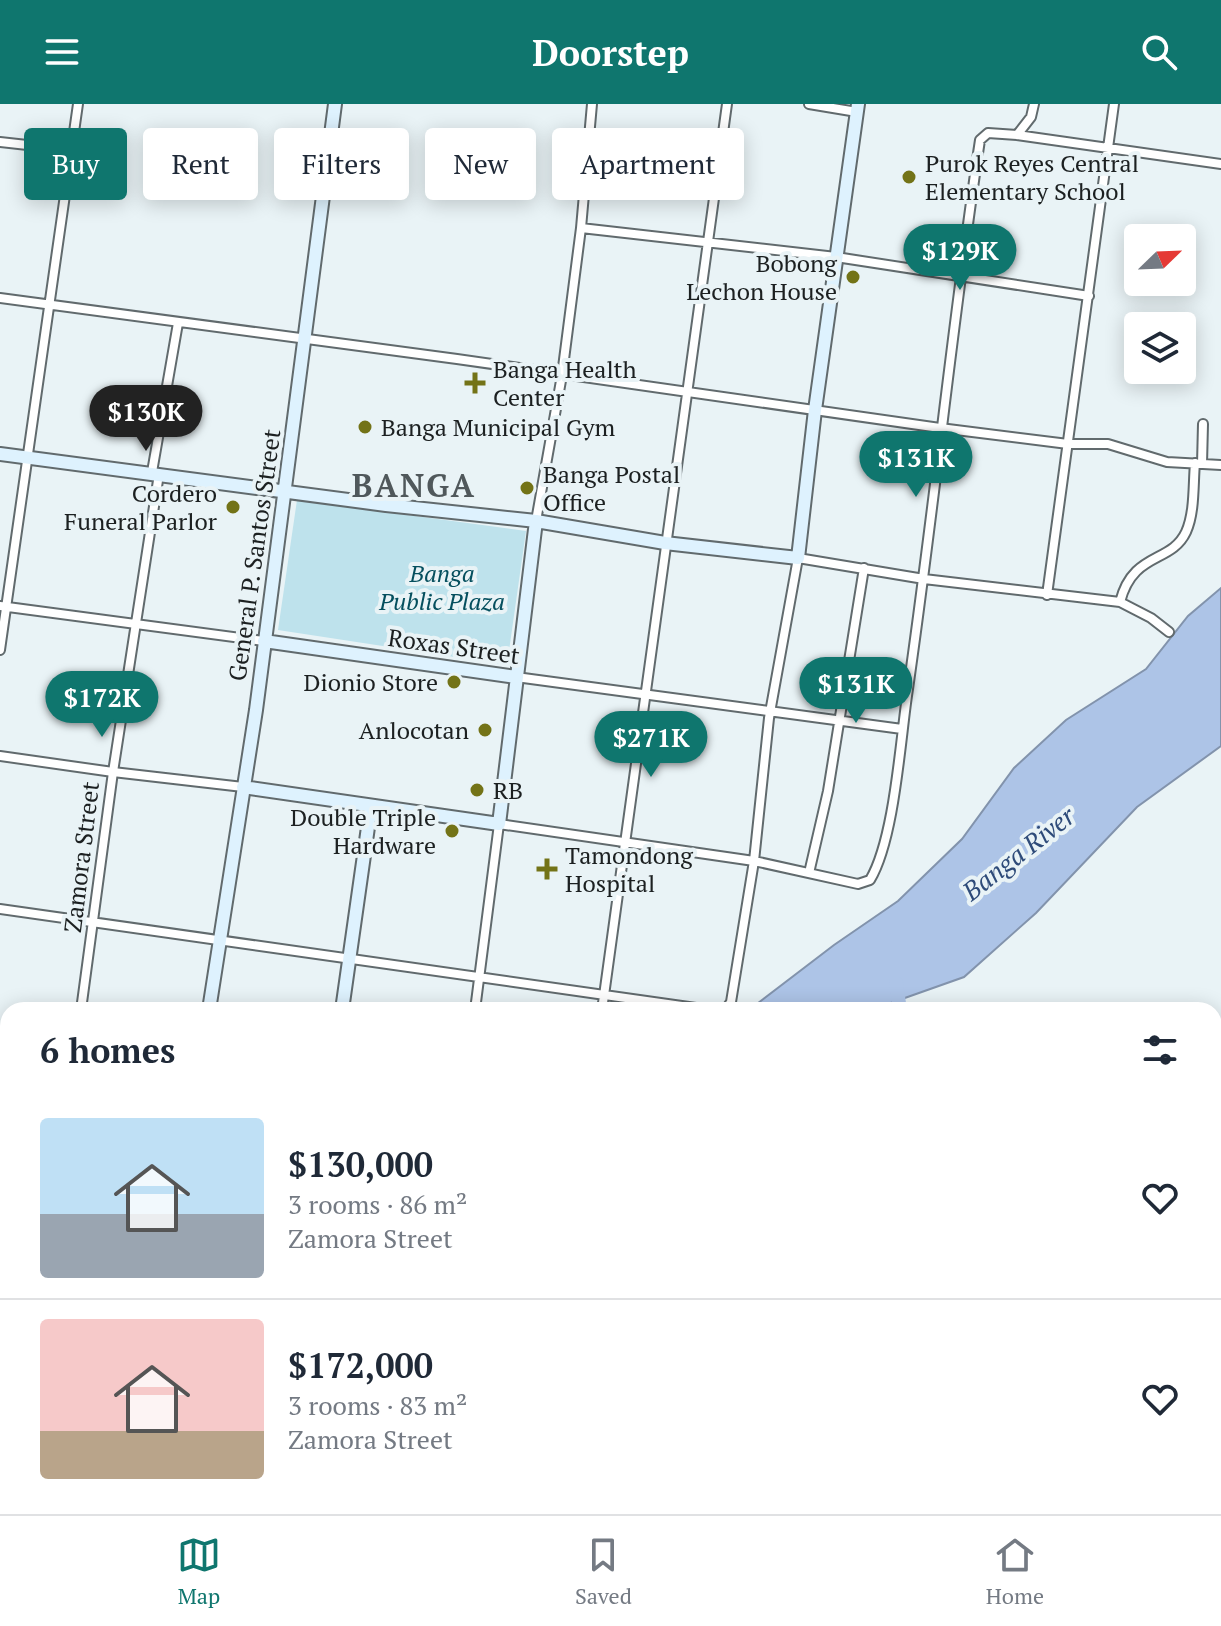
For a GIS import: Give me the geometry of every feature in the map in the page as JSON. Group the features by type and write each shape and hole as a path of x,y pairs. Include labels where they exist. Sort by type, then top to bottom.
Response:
{"main road":[{"name":"General P. Santos Street","path":"210,1002 285,492 335,104"},
{"path":"0,454 536,521 665,543 798,558 815,410 858,108"},
{"path":"243,787 499,824 536,521"},
{"name":"Roxas Street","path":"264,641 516,677"},
{"path":"343,1002 371,806"}],"street":[{"path":"75,128 78,104"},
{"path":"536,521 562,375 581,228 592,104"},
{"path":"603,1002 727,104"},
{"path":"809,104 858,108"},
{"path":"1017,135 1031,117 1034,104"},
{"path":"1047,595 1114,104"},
{"path":"476,1002 499,824 754,861 862,884 872,876 890,815 924,579 940,428 980,140 988,133 1017,135 1221,164"},
{"path":"0,142 24,145"},
{"path":"0,650 3,607 29,458 65,200"},
{"path":"581,228 836,257 1089,296"},
{"path":"0,298 687,390 940,428 1068,444 1108,444 1167,462 1221,465"},
{"name":"Zamora Street","path":"82,1002 178,323"},
{"path":"1120,602 1130,575 1184,536 1192,506 1203,424"},
{"path":"731,1002 754,861 771,711 798,558 924,579 1120,602 1169,632"},
{"path":"809,873 828,791 864,568"},
{"name":"Roxas Street","path":"3,607 264,641"},
{"name":"Roxas Street","path":"516,677 902,729"},
{"path":"0,756 243,787"},
{"path":"0,909 660,1002"}],"green space":[{"name":"Banga Public Plaza","path":"297,500 526,531 507,665 278,630"}],"water":[{"name":"Banga River","path":"1221,588 1221,746 1137,807 1036,913 964,977 894,1002 759,1002 898,901 962,839 1014,768 1066,720 1146,669 1188,616"}],"waterway":[{"path":"896,983 899,1002"}],"place":[{"name":"Purok Reyes Central Elementary School","path":"909,177"},
{"name":"Bobong Lechon House","path":"853,277"},
{"name":"Banga Health Center","path":"475,383"},
{"name":"Banga Municipal Gym","path":"365,427"},
{"name":"Banga Postal Office","path":"527,488"},
{"name":"Cordero Funeral Parlor","path":"233,507"},
{"name":"Dionio Store","path":"454,682"},
{"name":"Anlocotan","path":"485,730"},
{"name":"RB","path":"477,790"},
{"name":"Double Triple Hardware","path":"452,831"},
{"name":"Tamondong Hospital","path":"547,869"}],"district":[{"name":"BANGA","path":"414,485"}]}
